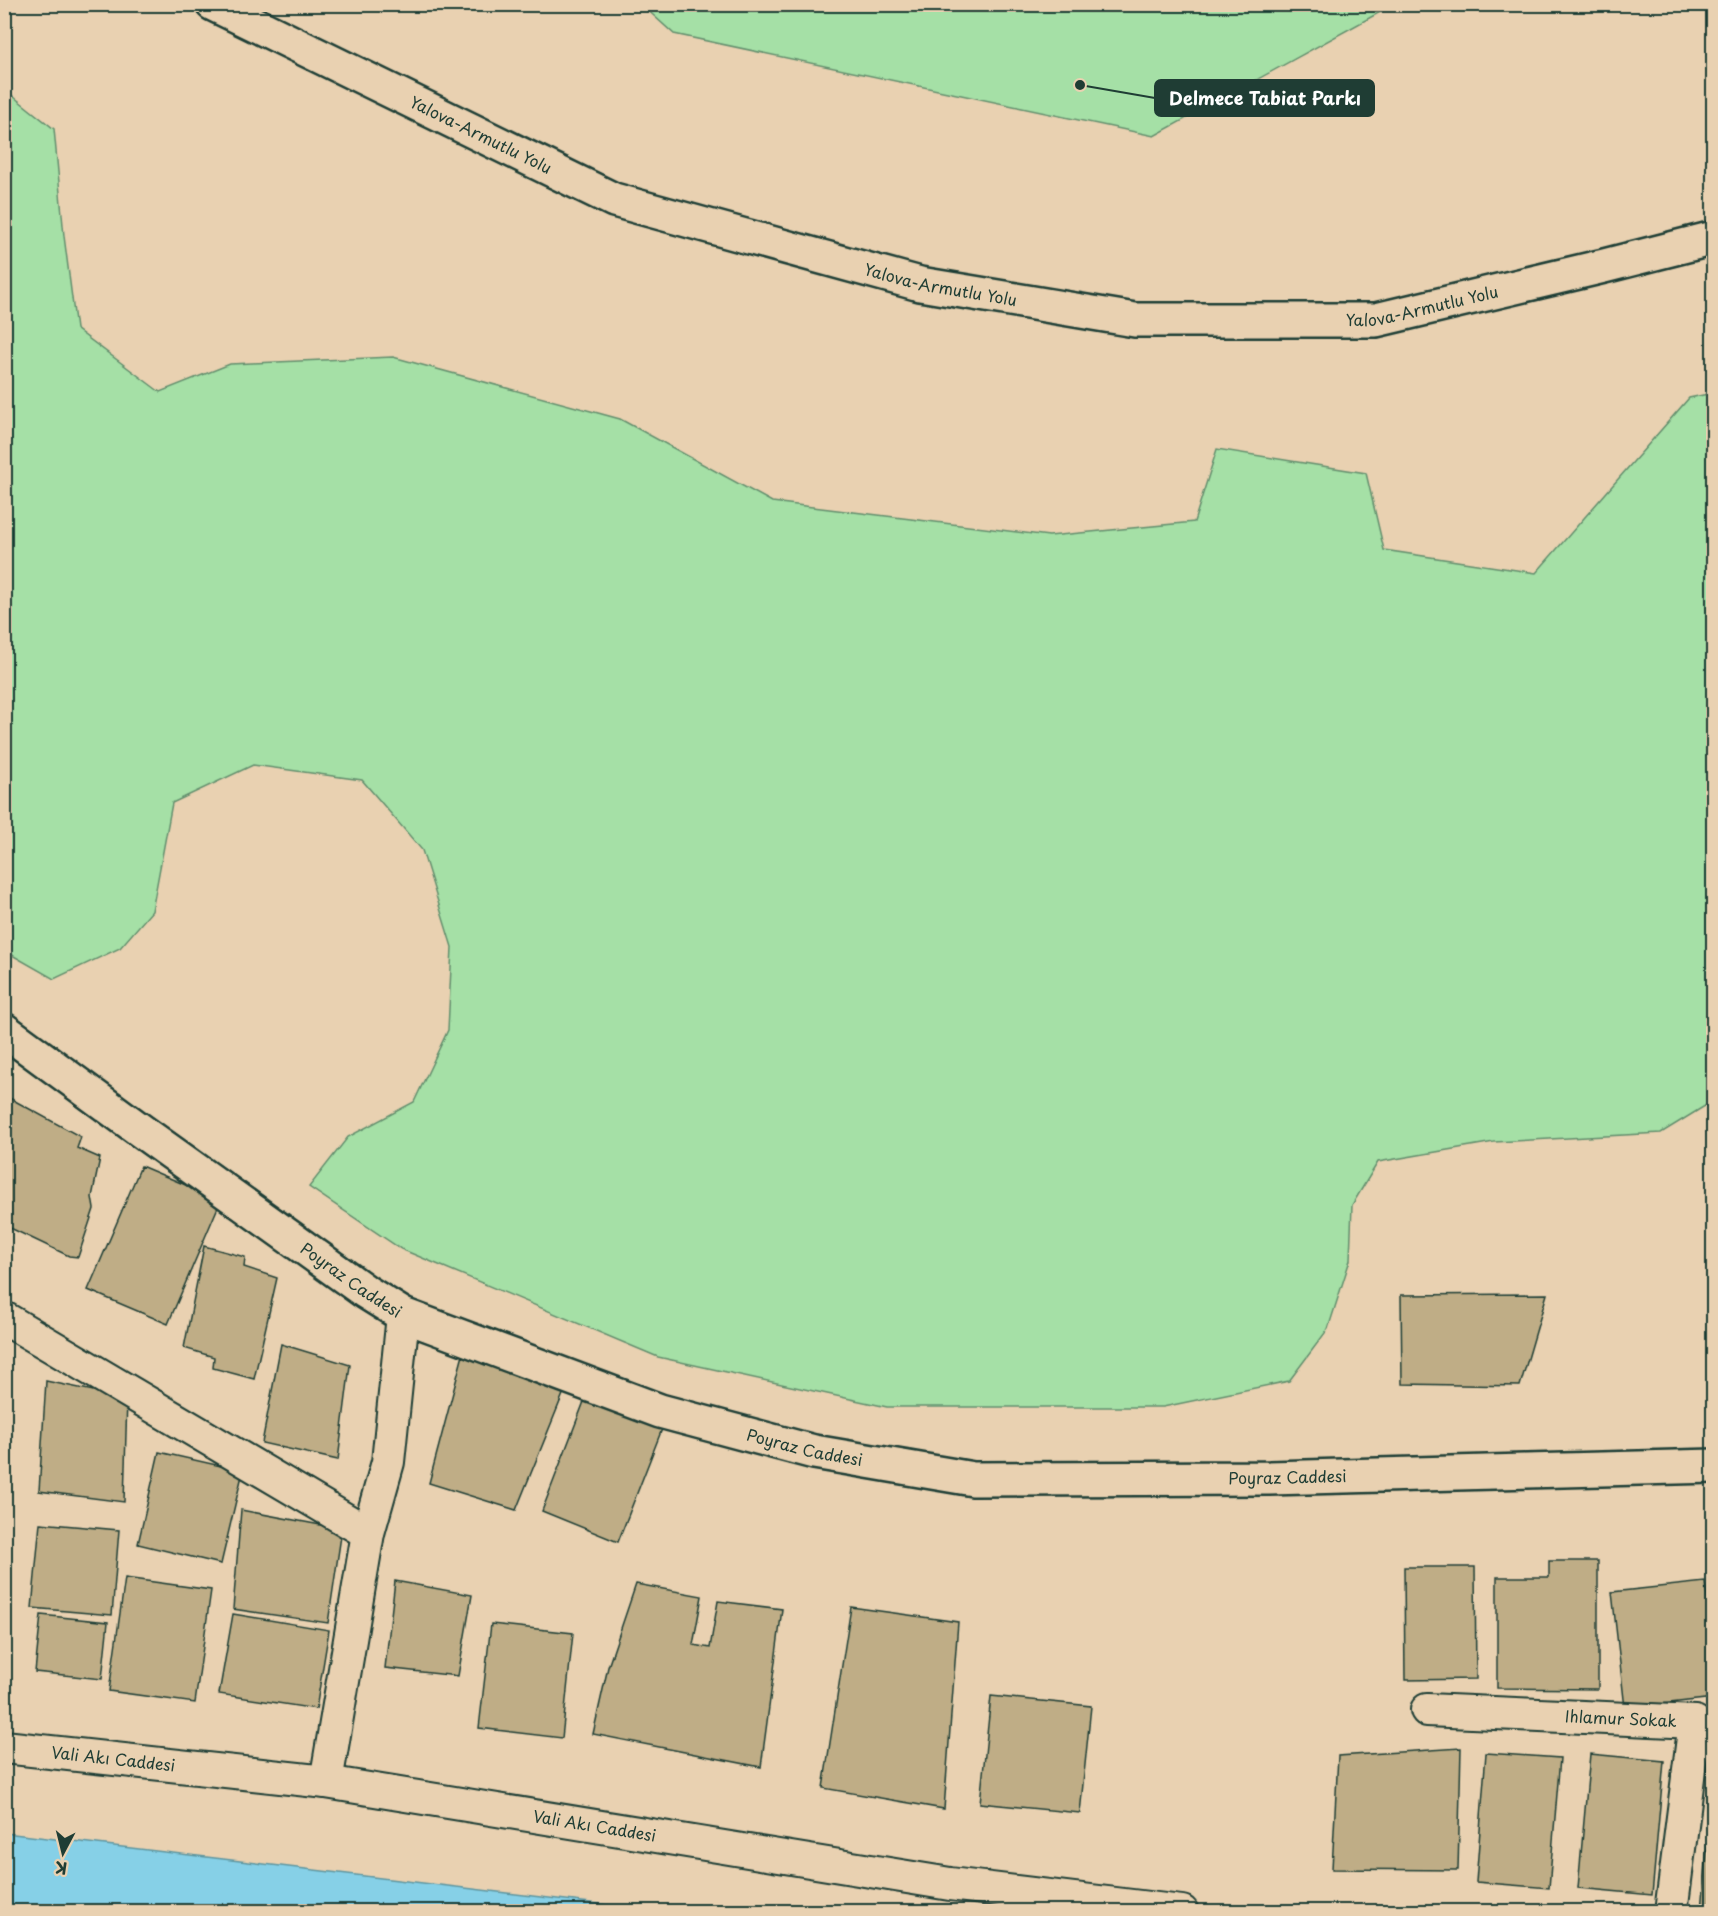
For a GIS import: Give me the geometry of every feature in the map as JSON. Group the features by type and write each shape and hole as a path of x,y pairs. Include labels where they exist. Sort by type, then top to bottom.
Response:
{"street":[{"name":"Yalova-Armutlu Yolu","path":"213,4 614,200 920,284 1135,320 1376,320 1713,238"},
{"name":"Poyraz Caddesi","path":"4,1030 366,1292 403,1315 660,1411 814,1452 973,1479 1269,1478 1713,1466"},
{"path":"326,1782 368,1533 388,1462 403,1315"},
{"path":"4,1318 368,1533"},
{"name":"Ihlamur Sokak","path":"1428,1710 1695,1722 1671,1911"},
{"name":"Vali Akı Caddesi","path":"4,1747 326,1782 950,1884 1182,1911"}],"green space":[{"path":"642,5 1393,5 1154,136 674,34"},
{"path":"4,89 54,129 76,329 160,392 230,364 393,357 620,419 772,502 1049,536 1194,522 1217,449 1366,473 1384,550 1536,573 1689,398 1713,393 1713,1101 1661,1133 1494,1142 1378,1162 1352,1205 1350,1260 1328,1329 1289,1381 1163,1407 887,1407 658,1357 401,1249 309,1187 348,1137 414,1102 448,1030 452,947 422,850 362,780 253,765 172,803 152,911 120,948 54,979 5,951"}],"water":[{"path":"5,1833 658,1911 5,1911"}],"building":[{"path":"4,1095 81,1137 77,1148 100,1158 92,1197 94,1209 78,1257 69,1256 4,1225"},
{"path":"141,1166 221,1200 168,1324 88,1290"},
{"path":"204,1246 245,1257 244,1267 277,1278 254,1379 213,1368 214,1357 184,1348"},
{"path":"1547,1294 1520,1386 1402,1384 1401,1295"},
{"path":"281,1344 350,1365 338,1460 262,1443"},
{"path":"464,1351 568,1382 516,1510 429,1483"},
{"path":"46,1381 127,1398 124,1502 39,1491"},
{"path":"585,1399 662,1429 618,1542 542,1511"},
{"path":"159,1452 243,1471 221,1564 138,1544"},
{"path":"241,1510 342,1529 328,1623 233,1609"},
{"path":"40,1523 119,1530 112,1615 32,1608"},
{"path":"1549,1561 1598,1561 1598,1689 1497,1688 1497,1577 1549,1577"},
{"path":"1404,1567 1475,1567 1476,1679 1405,1680"},
{"path":"125,1578 211,1590 195,1703 109,1691"},
{"path":"395,1581 472,1595 458,1676 385,1668"},
{"path":"1705,1582 1714,1651 1714,1698 1625,1708 1612,1592"},
{"path":"636,1584 702,1596 693,1645 710,1648 718,1601 782,1609 761,1767 593,1734 608,1667"},
{"path":"851,1607 958,1622 944,1809 823,1788"},
{"path":"233,1614 329,1630 316,1709 219,1694"},
{"path":"41,1615 108,1622 102,1679 35,1672"},
{"path":"491,1624 573,1633 562,1738 479,1728"},
{"path":"991,1696 1091,1706 1080,1813 980,1803"},
{"path":"1461,1748 1458,1870 1332,1869 1338,1756"},
{"path":"1486,1753 1560,1758 1549,1888 1476,1882"},
{"path":"1590,1754 1664,1761 1652,1895 1578,1888"},
{"path":"1713,1777 1714,1912 1703,1912 1702,1911"}],"place":[{"name":"Delmece Tabiat Parkı","path":"1080,85"}]}
